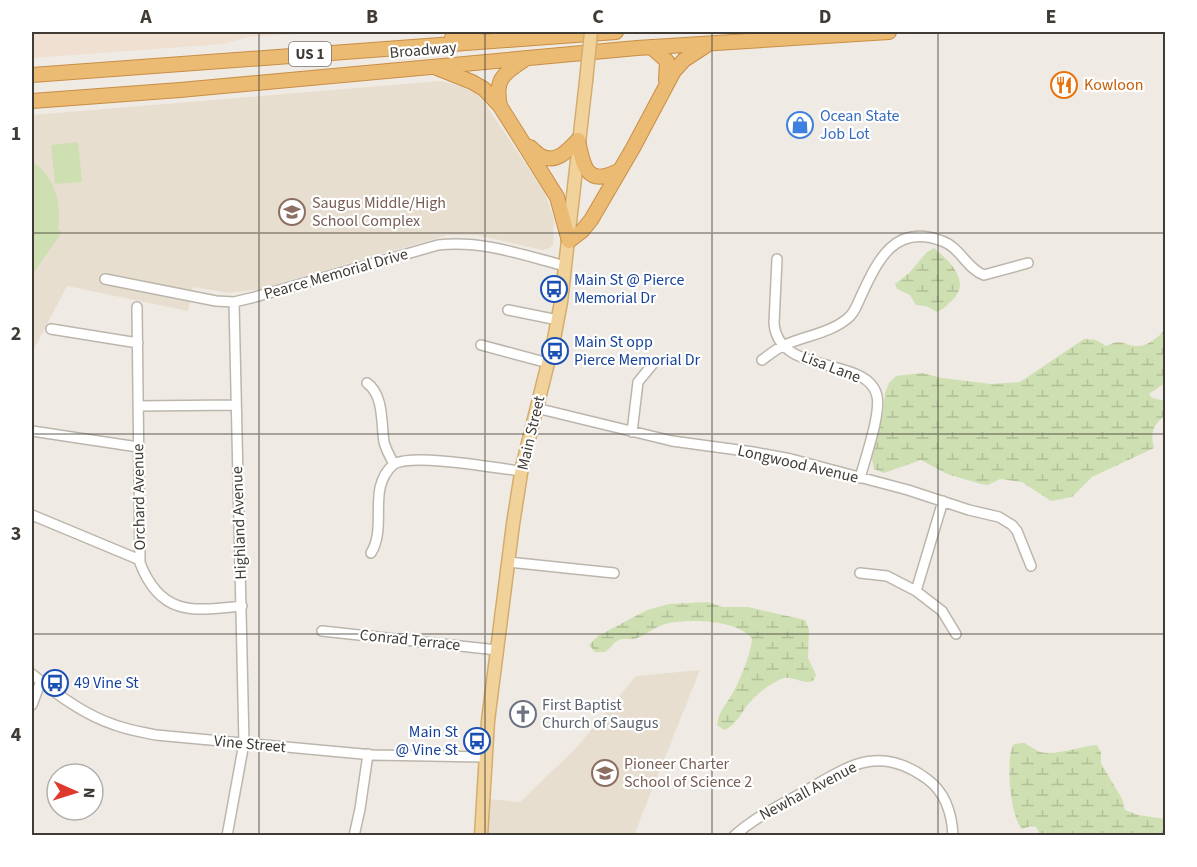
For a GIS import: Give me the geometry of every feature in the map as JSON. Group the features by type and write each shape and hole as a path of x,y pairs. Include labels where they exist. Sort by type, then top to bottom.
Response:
{"highway":[{"path":"421,47 476,32"},
{"name":"Broadway","path":"32,75 421,47 540,34 616,32"},
{"name":"Broadway","path":"32,101 180,90 651,47 889,32"},
{"path":"430,66 472,82 484,89 500,106 557,197 568,242 591,220 666,85 684,60 709,44"},
{"path":"651,47 667,62 666,85"},
{"path":"500,106 497,92 501,77 527,58"},
{"path":"578,140 582,164 589,173 604,177 620,170"},
{"path":"526,145 543,157 553,158 562,155 578,140"}],"main road":[{"name":"Main Street","path":"481,836 485,757 508,562 521,471 558,320 591,32"}],"street":[{"path":"762,360 782,345 825,330 848,319 881,257 891,247 908,239 927,237 945,242 956,249 978,273 984,275 1028,263"},
{"name":"Pearce Memorial Drive","path":"105,279 216,301 234,302 438,245 457,243 495,248 565,267"},
{"name":"Lisa Lane","path":"777,260 774,322 782,345 811,360 861,376 874,389 878,397 877,414 860,478"},
{"name":"Highland Avenue","path":"226,836 244,743 234,302"},
{"name":"Orchard Avenue","path":"137,307 140,560 144,572 156,592 176,604 198,610 242,606"},
{"path":"508,310 558,320"},
{"path":"51,329 138,343"},
{"path":"481,345 548,363"},
{"path":"632,432 637,384 652,364"},
{"path":"367,383 374,390 379,404 384,444 394,464"},
{"path":"138,406 236,405"},
{"name":"Longwood Avenue","path":"536,408 676,442 765,454 943,501 1006,521 1012,525 1020,537 1031,566"},
{"path":"32,431 138,447"},
{"path":"371,553 378,538 380,486 387,471 394,464 405,460 422,460 521,471"},
{"path":"916,591 943,501"},
{"path":"32,515 140,560"},
{"path":"508,562 614,573"},
{"path":"860,573 887,576 916,591 941,609 956,634"},
{"name":"Conrad Terrace","path":"322,631 497,650"},
{"name":"Vine Street","path":"32,674 81,708 116,726 156,735 368,754 485,757"},
{"path":"32,705 41,681"},
{"path":"354,836 368,754"},
{"name":"Newhall Avenue","path":"734,836 749,822 824,779 858,764 879,760 901,763 922,775 938,789 948,807 953,836"}],"shaded area":[{"path":"32,32 330,32 249,37 223,44 32,58"},
{"name":"Saugus Middle/High School Complex","path":"441,81 463,87 485,103 545,193 554,219 553,245 550,248 543,250 476,235 448,235 260,289 229,293 193,287 188,311 67,286 32,353 32,115"},
{"name":"Pioneer Charter School of Science 2","path":"700,670 634,835 485,836 488,799 520,802 577,747 636,676"}],"green space":[{"path":"78,142 82,182 55,184 51,145"},
{"path":"32,161 46,175 55,191 59,209 58,229 62,232 32,275"},
{"path":"934,248 953,267 960,282 956,297 937,312 926,306 916,305 910,295 897,289 895,284 909,273 927,252"},
{"path":"1165,330 1165,383 1149,394 1152,398 1165,401 1165,416 1153,430 1154,448 1092,477 1072,497 1051,501 1022,482 1000,479 988,485 981,484 947,474 921,460 884,473 874,469 872,459 883,413 885,393 889,383 896,376 922,373 991,384 1020,382 1084,339 1096,340 1106,346 1121,342 1140,346 1150,342"},
{"path":"708,602 723,607 748,607 805,620 809,629 808,658 816,675 813,681 805,682 785,678 777,681 757,695 735,722 724,730 717,725 719,717 738,684 751,645 752,639 745,632 723,624 683,621 662,625 635,639 619,640 605,652 595,652 589,645 598,636 647,610 669,604"},
{"path":"1024,743 1046,753 1097,745 1101,752 1101,763 1122,799 1125,810 1138,815 1165,819 1165,835 1041,836 1036,827 1022,829 1014,812 1009,773 1014,744"}],"place":[{"name":"Kowloon","path":"1064,85"},
{"name":"Ocean State Job Lot","path":"800,125"},
{"name":"Saugus Middle/High School Complex","path":"292,212"},
{"name":"Main St @ Pierce Memorial Dr","path":"554,289"},
{"name":"Main St opp Pierce Memorial Dr","path":"555,351"},
{"name":"49 Vine St","path":"55,683"},
{"name":"First Baptist Church of Saugus","path":"523,714"},
{"name":"Main St @ Vine St","path":"477,741"},
{"name":"Pioneer Charter School of Science 2","path":"605,773"}]}
